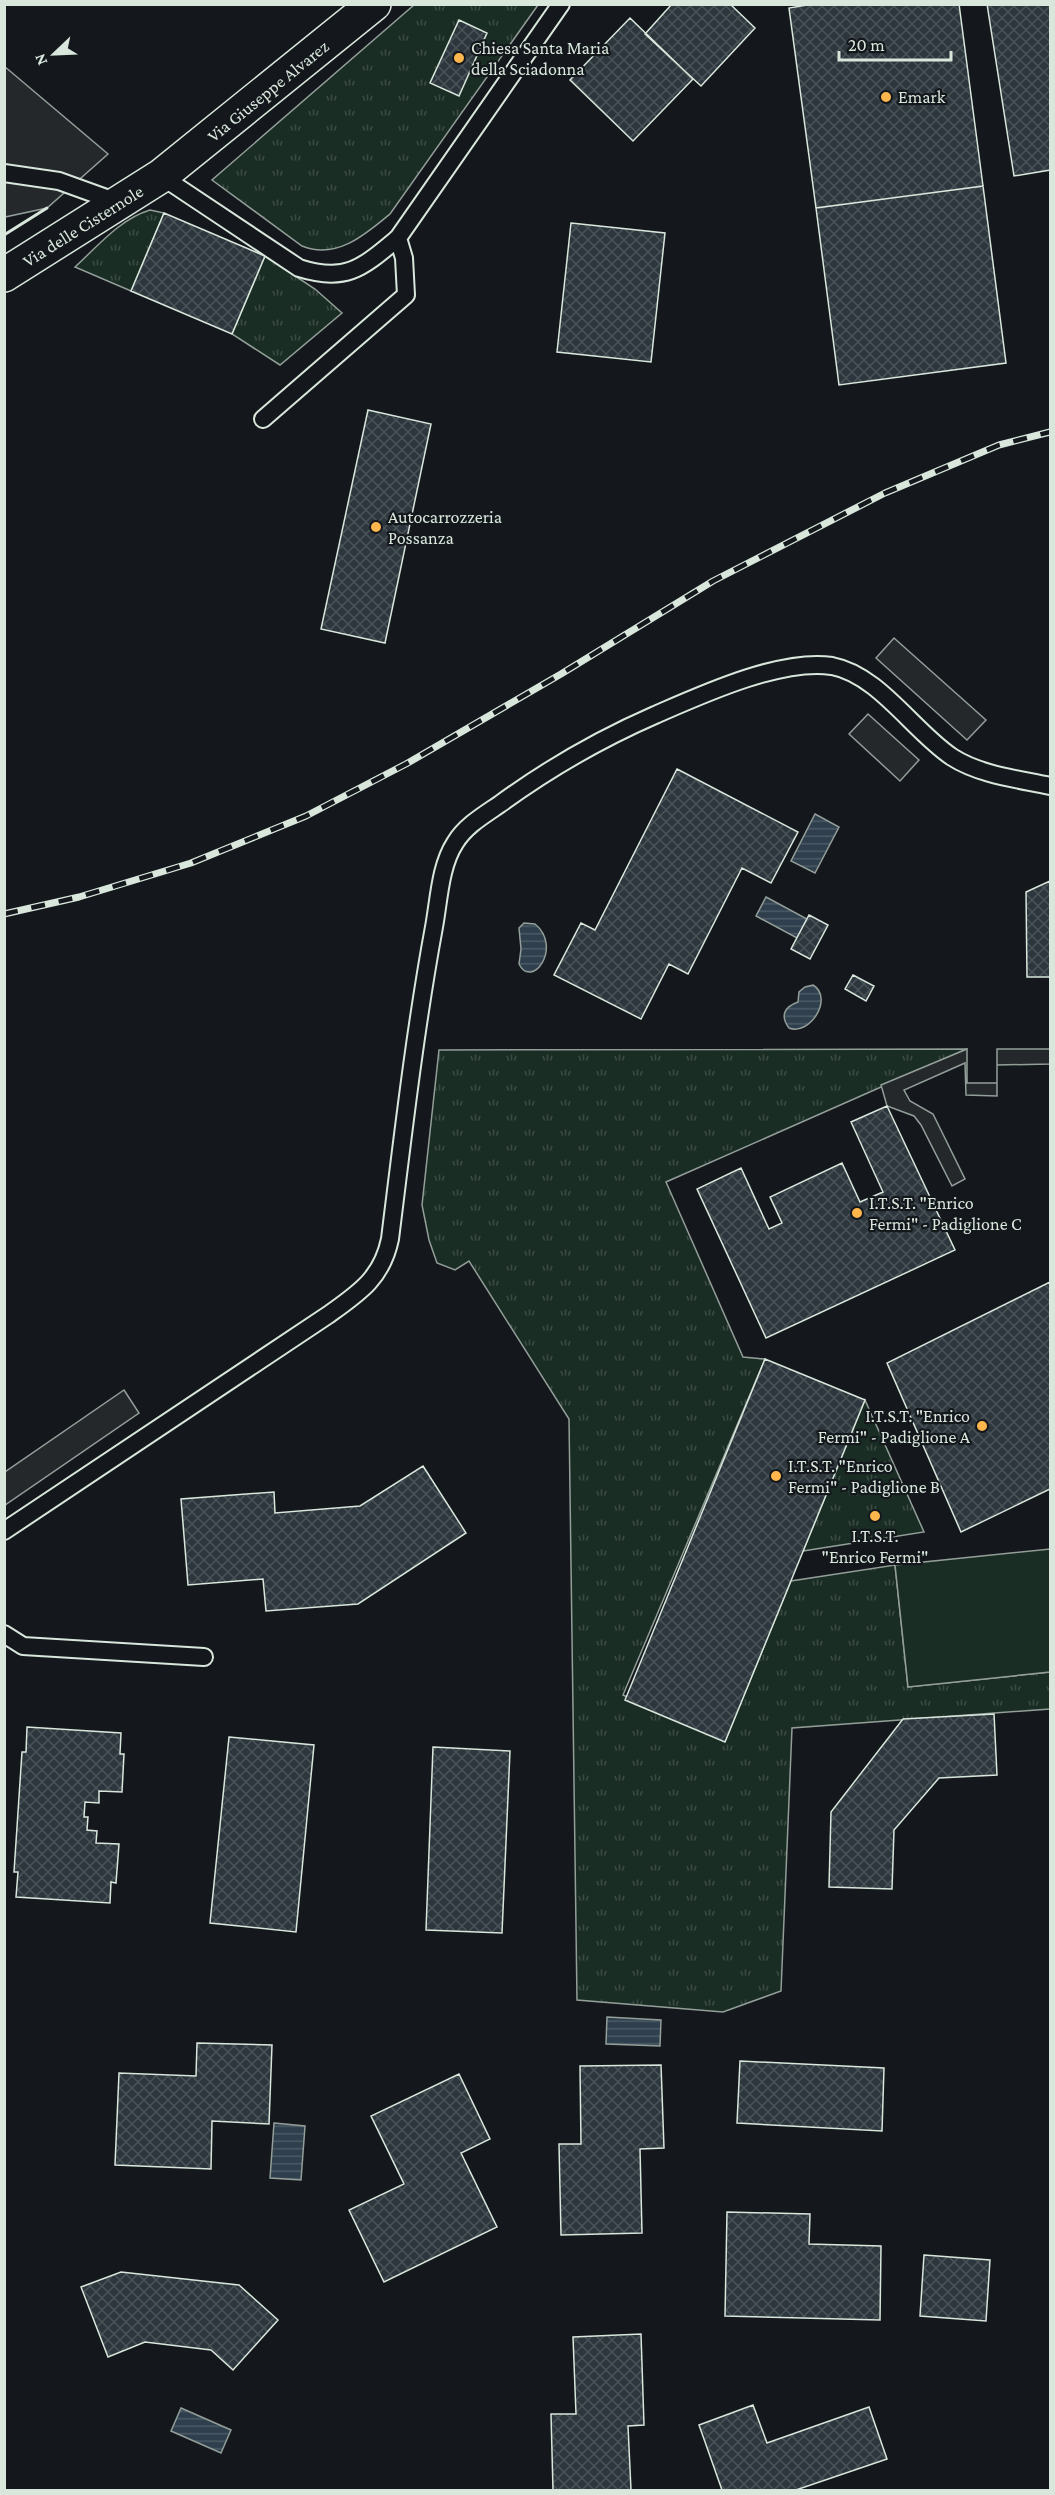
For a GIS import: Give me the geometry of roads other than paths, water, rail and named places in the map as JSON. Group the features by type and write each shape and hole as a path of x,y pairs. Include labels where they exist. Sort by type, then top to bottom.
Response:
{"street":[{"name":"Via Giuseppe Alvarez","path":"161,176 374,4"},
{"name":"Via delle Cisternole","path":"4,275 161,176"}],"lane":[{"path":"161,176 298,268 321,275 346,273 373,258 398,238 561,4"},
{"path":"4,173 59,181 121,203"},
{"path":"262,419 406,295 404,258 398,238"},
{"path":"4,1532 328,1315 359,1293 376,1273 383,1262 390,1239 418,1012 444,871 454,844 481,817 550,769 641,722 732,684 786,668 810,665 844,669 873,686 936,745 959,761 1010,778 1050,786"},
{"path":"4,1634 23,1646 204,1657"}],"water":[{"path":"815,814 839,827 815,873 791,861"},
{"path":"766,897 807,919 797,938 756,916"},
{"path":"524,923 535,924 543,933 546,944 546,954 542,962 537,969 531,972 525,971 519,964 521,949 519,928"},
{"path":"813,985 819,991 821,998 817,1014 805,1026 797,1029 789,1028 784,1016 785,1012 789,1006 798,1002 799,992"},
{"path":"607,2017 661,2020 660,2046 606,2044"},
{"path":"274,2123 305,2126 301,2180 270,2178"},
{"path":"181,2408 231,2430 221,2453 171,2431"}],"railway":[{"path":"4,914 79,897 191,863 306,816 406,764 561,674 713,581 885,493 999,445 1050,432"}],"place":[{"name":"Chiesa Santa Maria della Sciadonna","path":"459,58"},
{"name":"Emark","path":"886,97"},
{"name":"Autocarrozzeria Possanza","path":"376,527"},
{"name":"I.T.S.T. \"Enrico Fermi\" - Padiglione C","path":"857,1213"},
{"name":"I.T.S.T. \"Enrico Fermi\" - Padiglione A","path":"982,1426"},
{"name":"I.T.S.T. \"Enrico Fermi\" - Padiglione B","path":"776,1476"},
{"name":"I.T.S.T. \"Enrico Fermi\"","path":"875,1516"}]}
